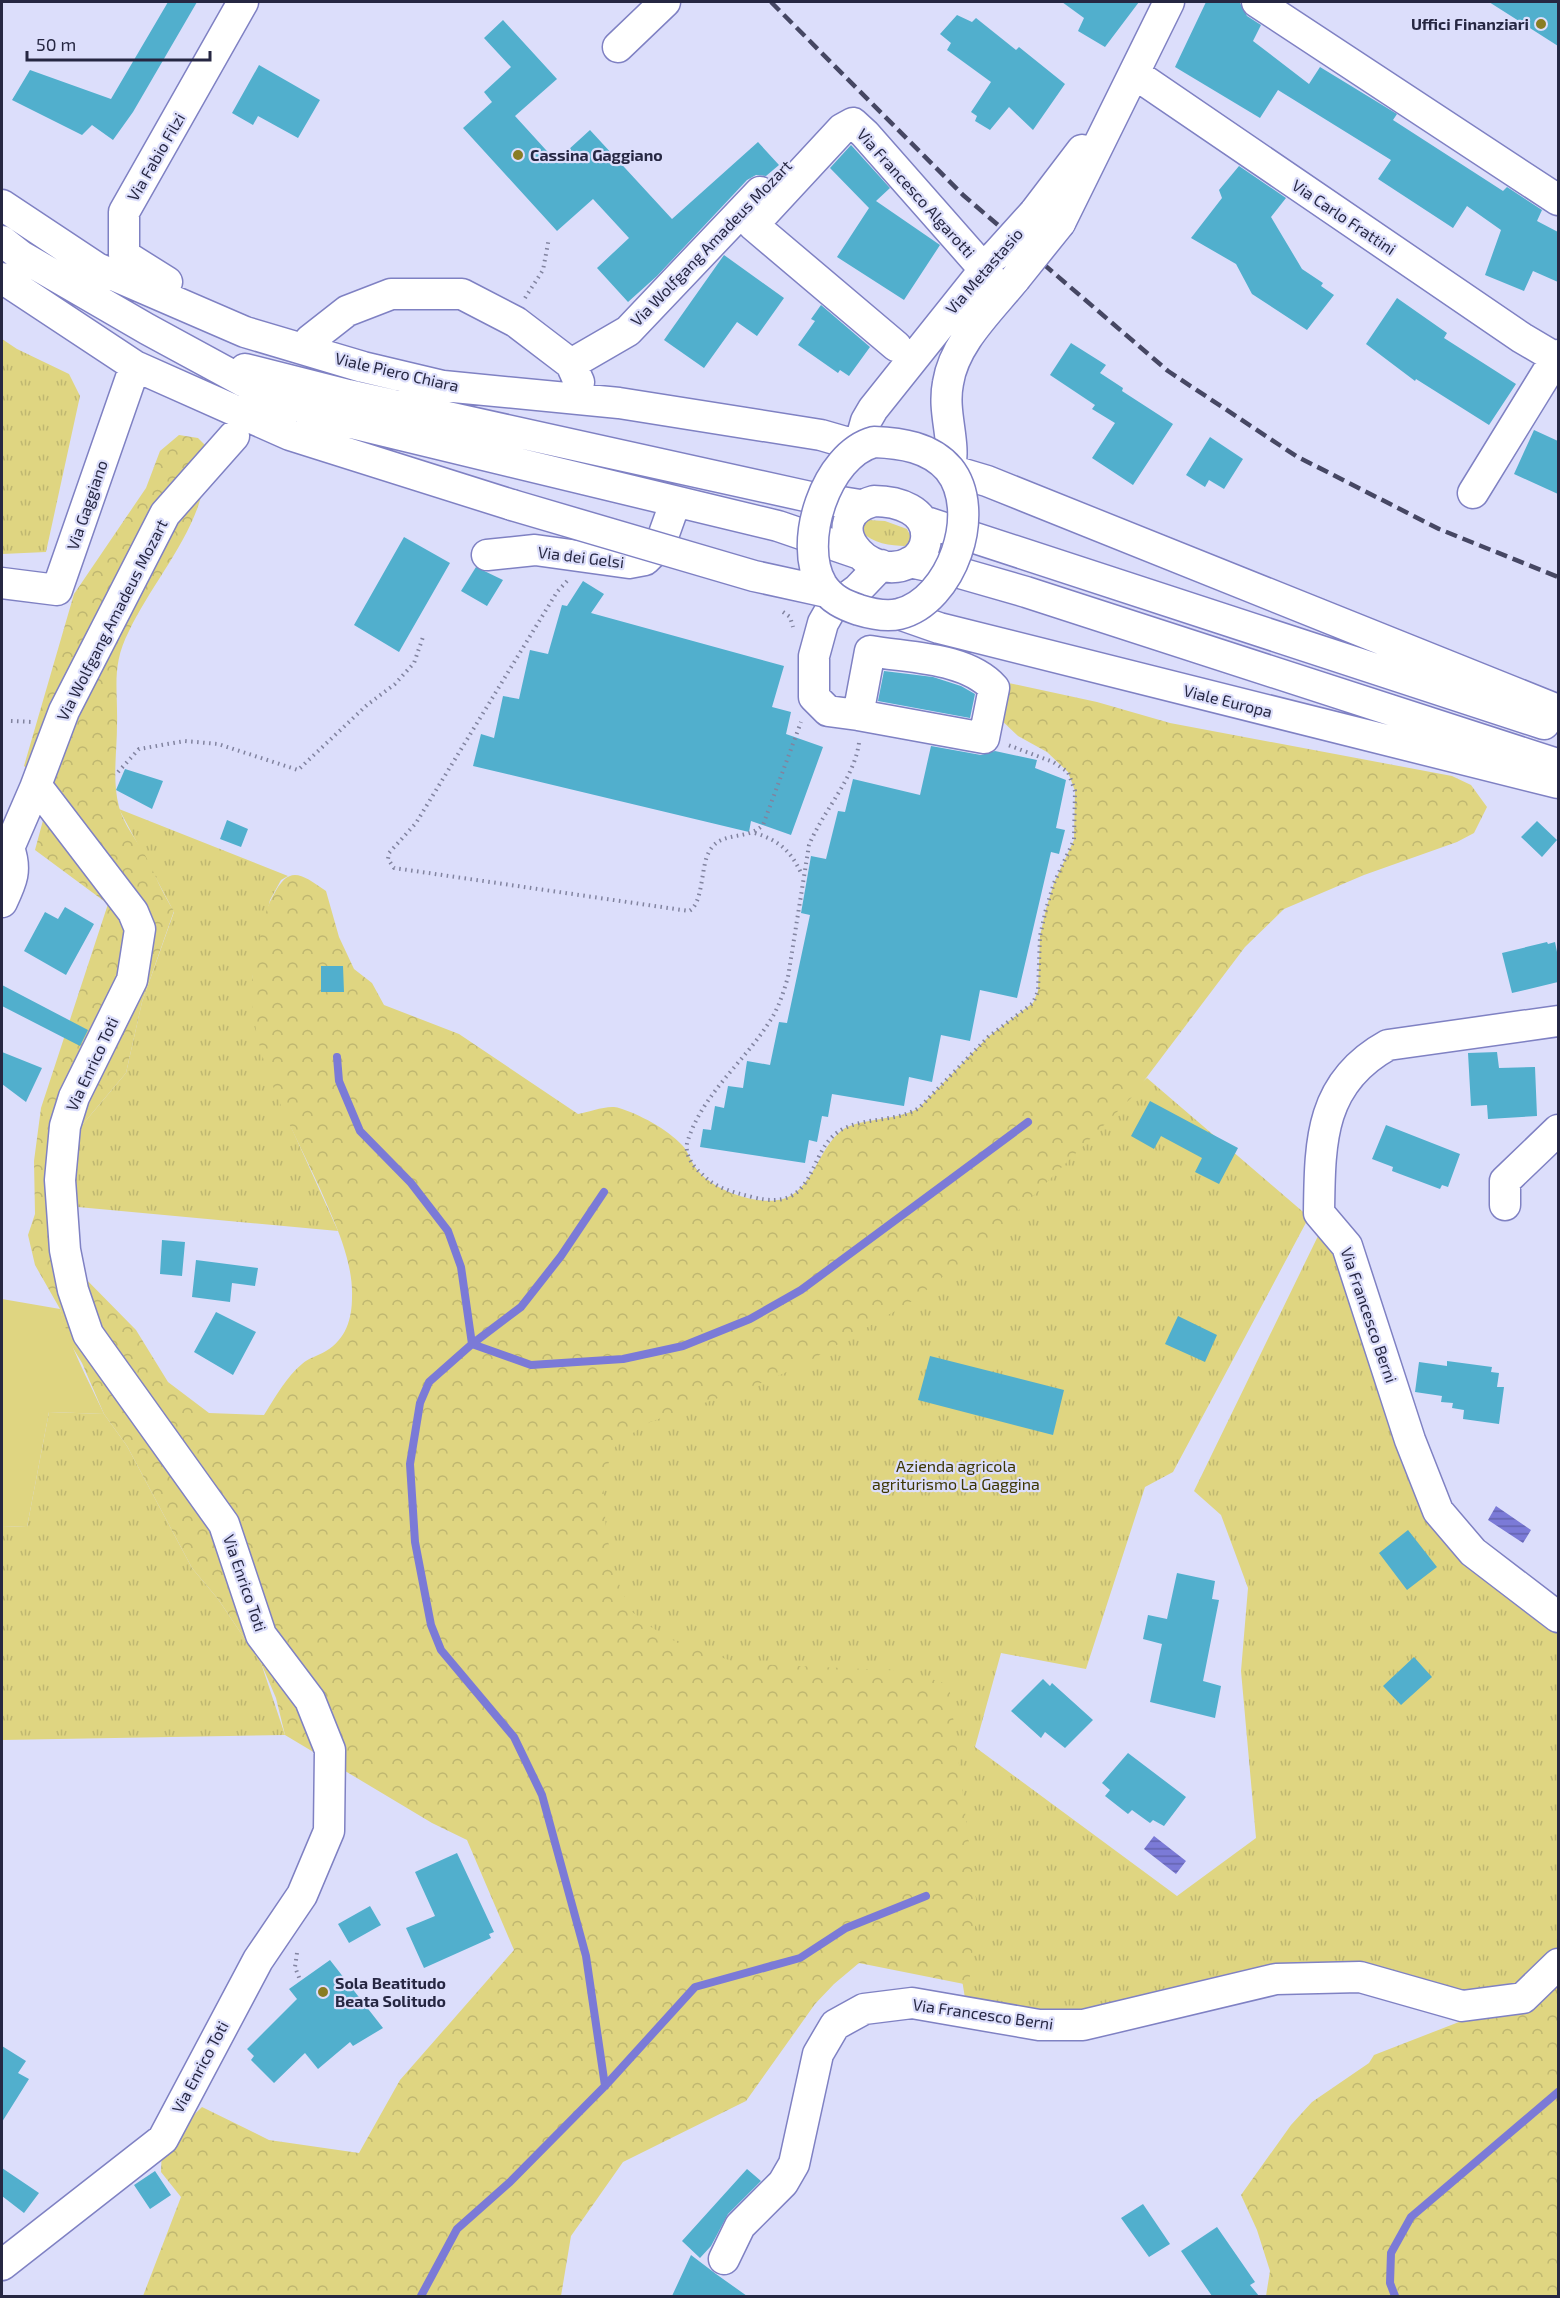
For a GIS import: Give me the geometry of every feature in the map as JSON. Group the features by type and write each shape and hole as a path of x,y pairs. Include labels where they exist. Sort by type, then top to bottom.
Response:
{"street":[{"name":"Via Fabio Filzi","path":"243,2 124,212 124,255 245,332"},
{"path":"618,47 665,2"},
{"name":"Via Metastasio","path":"950,444 948,383 963,345 1015,279 1047,218 1130,83 1169,2"},
{"path":"1257,2 1558,200"},
{"name":"Via Carlo Frattini","path":"1130,83 1557,356 1548,393 1473,493"},
{"name":"Via Wolfgang Amadeus Mozart","path":"571,364 628,331 841,107"},
{"name":"Via Francesco Algarotti","path":"903,352 753,225 842,129 853,123 990,262"},
{"name":"Viale Piero Chiara","path":"2,205 97,268 245,332 363,367 443,386 619,403 821,435 863,433"},
{"name":"Via Metastasio","path":"863,433 903,352 990,262 1047,218"},
{"name":"Viale Piero Chiara","path":"2,240 21,256 147,329 205,358 273,397 339,420 675,503 787,528 869,559"},
{"path":"2,278 135,366 290,435 512,505 754,576 826,591"},
{"path":"310,340 347,310 391,294 462,294 505,316 571,364 588,400"},
{"name":"Viale Piero Chiara","path":"205,358 348,395 798,495 860,505"},
{"name":"Via Gaggiano","path":"2,583 57,591 135,366"},
{"path":"863,433 874,442 924,450 950,444 961,493 963,517 955,554 932,594 910,610 900,614 868,613 838,602 826,591 820,581 814,558 818,512 836,469 863,433"},
{"name":"Via Wolfgang Amadeus Mozart","path":"4,848 35,788 64,711 165,514 234,436"},
{"path":"950,444 987,481 1558,710"},
{"path":"910,562 925,546 926,529 916,513 888,501 874,501 860,505 852,515 847,528 849,540 869,559 895,566 910,562 960,573 1026,592 1558,764"},
{"name":"Via dei Gelsi","path":"487,555 535,550 629,564 645,560 660,545 675,503"},
{"path":"923,521 1558,729"},
{"path":"858,715 870,651 927,661 977,674 994,688 984,738 828,711 814,697 814,656 823,623 831,609 858,590 869,559"},
{"name":"Viale Europa","path":"900,614 939,628 1558,783"},
{"name":"Via Enrico Toti","path":"2,2265 163,2139 258,1960 302,1896 329,1831 330,1750 310,1700 261,1635 224,1524 88,1334 73,1290 65,1250 60,1180 65,1126 74,1097 132,980 141,929 133,912 42,793 35,788"},
{"path":"2,902 14,878 14,864 4,848"},
{"name":"Via Francesco Berni","path":"1557,1025 1388,1045 1371,1054 1336,1093 1324,1122 1320,1157 1319,1213 1347,1246 1410,1440 1438,1511 1473,1552 1558,1617"},
{"path":"1505,1205 1505,1181 1558,1130"},
{"name":"Via Francesco Berni","path":"724,2259 740,2226 783,2183 794,2164 818,2054 835,2025 864,2009 912,2003 1039,2025 1083,2025 1276,1979 1360,1977 1462,2006 1523,1998 1558,1964"}],"path":[{"path":"505,316 525,297 543,270 549,238"},
{"path":"571,577 557,592 416,823 389,853 390,864 394,868 689,911 696,904 708,853 717,841 729,836 755,833 775,839 788,850 802,875"},
{"path":"775,610 790,617 792,635"},
{"path":"118,772 139,749 185,741 218,744 298,770 367,705 395,684 414,663 423,637"},
{"path":"755,833 763,825 801,722 800,715"},
{"path":"858,715 858,748 841,786 817,825 809,845 802,875 788,977 774,1014 725,1076 687,1141 690,1161 711,1183 727,1191 762,1199 779,1200 792,1196 802,1187 832,1138 844,1128 908,1115 920,1108 953,1071 988,1038 1033,1003 1038,991 1040,936 1046,909 1054,883 1074,840 1075,791 1068,772 1053,762 984,738"},
{"path":"801,722 811,725"}],"green space":[{"path":"2,339 17,349 69,374 80,396 46,552 2,554"},
{"path":"179,435 198,438 205,445 206,470 202,495 182,542 141,609 123,644 117,677 115,766 117,797 121,814 174,911 142,1002 126,1073 72,1137 77,1270 136,1330 168,1382 209,1413 264,1415 296,1369 338,1341 347,1328 351,1313 351,1276 343,1244 267,1071 258,1041 253,1010 253,971 265,915 279,886 290,876 302,877 326,891 339,937 354,969 372,983 384,1005 459,1034 578,1114 615,1107 644,1118 676,1139 696,1169 706,1179 726,1191 749,1199 773,1201 793,1194 801,1187 826,1148 841,1131 857,1124 900,1115 919,1108 988,1037 1033,1003 1038,991 1040,936 1046,909 1054,883 1074,840 1075,791 1068,772 1047,752 1018,736 999,718 1004,682 1097,702 1170,723 1452,776 1471,785 1487,807 1474,833 1457,842 1364,875 1284,909 1245,947 1131,1098 991,1238 914,1300 806,1363 767,1381 650,1422 622,1440 613,1449 603,1481 606,1531 615,1575 631,1611 651,1627 678,1643 738,1663 908,1671 949,1685 977,1907 969,1985 859,1963 815,2004 746,2101 623,2162 571,2236 561,2296 143,2296 181,2197 161,2172 162,2146 202,2107 269,2140 359,2153 400,2080 514,1950 467,1840 432,1823 285,1735 276,1698 261,1663 218,1599 192,1568 127,1446 104,1414 82,1363 67,1338 60,1309 35,1265 28,1235 35,1214 34,1161 41,1108 108,904 35,850 52,787 24,766 74,594 146,488 160,451"},
{"path":"868,520 885,521 907,529 912,539 905,546 876,541 862,532 863,524"},
{"path":"119,809 288,876 281,880 270,900 252,979 266,1065 338,1231 67,1206 72,1137 126,1073 142,1002 174,912"},
{"name":"Azienda agricola agriturismo La Gaggina","path":"1147,1078 1309,1217 1173,1472 1145,1487 1086,1669 1001,1653 975,1747 1177,1896 1256,1838 1241,1671 1248,1588 1221,1515 1194,1491 1318,1236 1333,1235 1436,1514 1558,1626 1558,1945 1519,1988 1462,1999 1356,1970 1076,2019 966,2004 917,1708 694,1679 612,1626 585,1553 612,1433 826,1344"},
{"path":"2,1299 60,1309 74,1349 104,1414 49,1412 27,1527 2,1526"},
{"path":"49,1412 104,1414 127,1446 192,1568 218,1599 261,1663 285,1735 2,1740 2,1526 27,1527"},
{"path":"1558,1937 1558,2296 1266,2296 1270,2271 1257,2230 1241,2195 1291,2125 1312,2102 1369,2063 1374,2055 1477,2015 1509,1996 1544,1961"}],"shaded area":[{"path":"1496,1506 1531,1530 1523,1543 1488,1520"},
{"path":"1154,1836 1186,1861 1176,1874 1144,1849"}],"building":[{"path":"168,2 197,2 133,112 113,140 92,125 82,135 12,100 30,70 111,99"},
{"path":"1062,2 1139,2 1105,47 1078,31 1084,18"},
{"path":"1206,2 1240,3 1247,16 1261,25 1253,41 1309,84 1320,67 1397,114 1393,120 1503,191 1507,187 1542,210 1537,221 1558,232 1558,282 1533,271 1524,291 1485,275 1501,230 1467,206 1453,228 1378,179 1391,160 1278,90 1260,118 1175,67"},
{"name":"Uffici Finanziari","path":"1489,2 1558,2 1558,46"},
{"path":"957,15 972,22 976,18 1016,50 1019,47 1065,84 1033,130 1009,107 990,130 975,121 977,116 971,112 991,82 947,50 951,43 940,34"},
{"name":"Cassina Gaggiano","path":"503,20 557,79 515,116 556,161 590,130 672,219 758,142 779,165 766,176 756,175 747,180 657,276 628,302 597,268 629,238 593,199 557,231 463,128 492,102 484,92 511,67 484,38"},
{"path":"259,65 320,100 298,138 258,116 253,125 232,113"},
{"path":"851,145 890,188 876,201 940,245 904,300 837,257 869,208 830,168"},
{"path":"1239,166 1286,198 1271,217 1302,269 1323,283 1321,286 1334,295 1307,330 1252,294 1236,264 1191,238 1222,198 1219,190"},
{"path":"724,255 784,298 757,336 737,322 704,368 664,340"},
{"path":"1397,298 1447,333 1444,338 1516,384 1489,425 1416,379 1415,381 1366,344"},
{"path":"821,305 870,347 849,376 840,370 838,373 798,345 815,321 811,319"},
{"path":"1071,343 1106,365 1100,373 1123,388 1122,391 1173,424 1133,485 1092,458 1115,423 1092,409 1095,405 1050,375"},
{"path":"1534,430 1558,441 1558,494 1514,474"},
{"path":"1210,437 1243,459 1224,489 1209,480 1205,487 1186,475"},
{"path":"404,537 450,563 399,652 354,625"},
{"path":"476,567 503,580 487,606 461,591"},
{"path":"583,581 604,594 591,613 784,666 772,707 791,712 786,734 823,747 791,835 751,821 749,832 473,766 481,734 494,738 503,696 519,699 530,650 548,654 562,605 567,606"},
{"path":"884,671 933,677 961,686 975,694 970,718 878,701"},
{"path":"931,746 981,755 995,751 1037,760 1035,768 1066,780 1056,828 1065,830 1059,854 1051,852 1017,998 980,990 970,1041 941,1035 932,1082 909,1077 904,1106 832,1094 828,1117 822,1116 817,1142 809,1140 805,1163 700,1147 703,1129 711,1130 715,1106 724,1108 728,1086 743,1088 747,1061 770,1065 779,1022 787,1023 810,915 801,913 811,856 826,859 838,811 845,812 853,779 920,795"},
{"path":"125,769 163,781 152,809 116,790"},
{"path":"227,820 248,829 241,847 220,839"},
{"path":"1537,821 1557,840 1542,857 1521,837"},
{"path":"65,907 94,924 66,975 24,951 45,912 58,919"},
{"path":"1547,942 1548,944 1555,942 1558,957 1558,982 1512,993 1502,953"},
{"path":"321,966 343,966 344,992 321,992"},
{"path":"2,985 88,1030 80,1046 2,1006"},
{"path":"2,1052 42,1068 26,1102 2,1084"},
{"path":"1497,1052 1499,1068 1535,1067 1537,1116 1488,1119 1487,1105 1471,1106 1468,1053"},
{"path":"1150,1101 1238,1148 1219,1184 1195,1172 1202,1158 1161,1136 1154,1149 1131,1136"},
{"path":"1386,1125 1460,1154 1448,1187 1442,1185 1440,1189 1392,1171 1393,1167 1372,1159"},
{"path":"162,1240 185,1242 182,1276 160,1274"},
{"path":"196,1260 258,1268 255,1286 232,1283 230,1302 192,1297"},
{"path":"216,1312 256,1332 233,1375 194,1352"},
{"path":"1178,1316 1217,1335 1205,1362 1165,1344"},
{"path":"930,1356 1064,1390 1053,1435 918,1400"},
{"path":"1447,1361 1492,1367 1491,1372 1499,1373 1497,1387 1504,1387 1499,1424 1463,1419 1464,1410 1452,1408 1453,1403 1441,1402 1442,1396 1415,1392 1419,1362 1447,1366"},
{"path":"1408,1530 1437,1567 1407,1590 1379,1553"},
{"path":"1177,1573 1215,1581 1212,1599 1219,1600 1203,1681 1221,1686 1215,1718 1150,1702 1162,1644 1143,1639 1148,1615 1167,1619"},
{"path":"1414,1657 1432,1677 1401,1705 1383,1686"},
{"path":"1043,1679 1050,1686 1052,1683 1093,1720 1065,1748 1045,1732 1041,1738 1011,1711"},
{"path":"1128,1753 1186,1797 1164,1826 1153,1820 1150,1823 1132,1810 1128,1814 1105,1796 1110,1790 1102,1783"},
{"path":"457,1853 494,1932 489,1934 491,1938 424,1968 406,1928 435,1916 415,1872"},
{"path":"370,1906 381,1925 349,1943 338,1924"},
{"path":"330,1960 383,2028 353,2046 350,2042 318,2069 305,2053 274,2083 251,2060 254,2056 247,2049 297,1999 289,1989"},
{"path":"2,2046 26,2061 18,2073 29,2079 2,2122"},
{"path":"2,2168 39,2193 24,2213 2,2196"},
{"path":"747,2169 761,2181 728,2214 711,2246 700,2258 682,2241"},
{"path":"155,2171 171,2195 150,2209 134,2185"},
{"path":"1143,2204 1170,2244 1149,2257 1121,2218"},
{"path":"1217,2227 1255,2282 1250,2285 1259,2296 1212,2296 1181,2251"},
{"path":"691,2255 716,2274 747,2296 672,2296"}],"waterway":[{"path":"337,1057 339,1081 360,1131 411,1183 448,1231 461,1267 472,1344 531,1365 623,1359 683,1346 750,1319 801,1290 1028,1122"},
{"path":"604,1192 561,1256 521,1307 472,1344 429,1382 420,1403 410,1464 415,1542 431,1625 441,1650 514,1737 542,1795 586,1956 605,2086"},
{"path":"421,2296 457,2229 510,2182 605,2086 695,1987 800,1958 846,1928 926,1896"},
{"path":"1395,2296 1390,2283 1391,2253 1411,2217 1558,2092"}],"railway":[{"path":"771,2 963,195 1168,371 1296,456 1439,529 1558,577"}],"place":[{"name":"Uffici Finanziari","path":"1541,24"},
{"name":"Cassina Gaggiano","path":"518,155"},
{"name":"Sola Beatitudo Beata Solitudo","path":"323,1992"}]}
